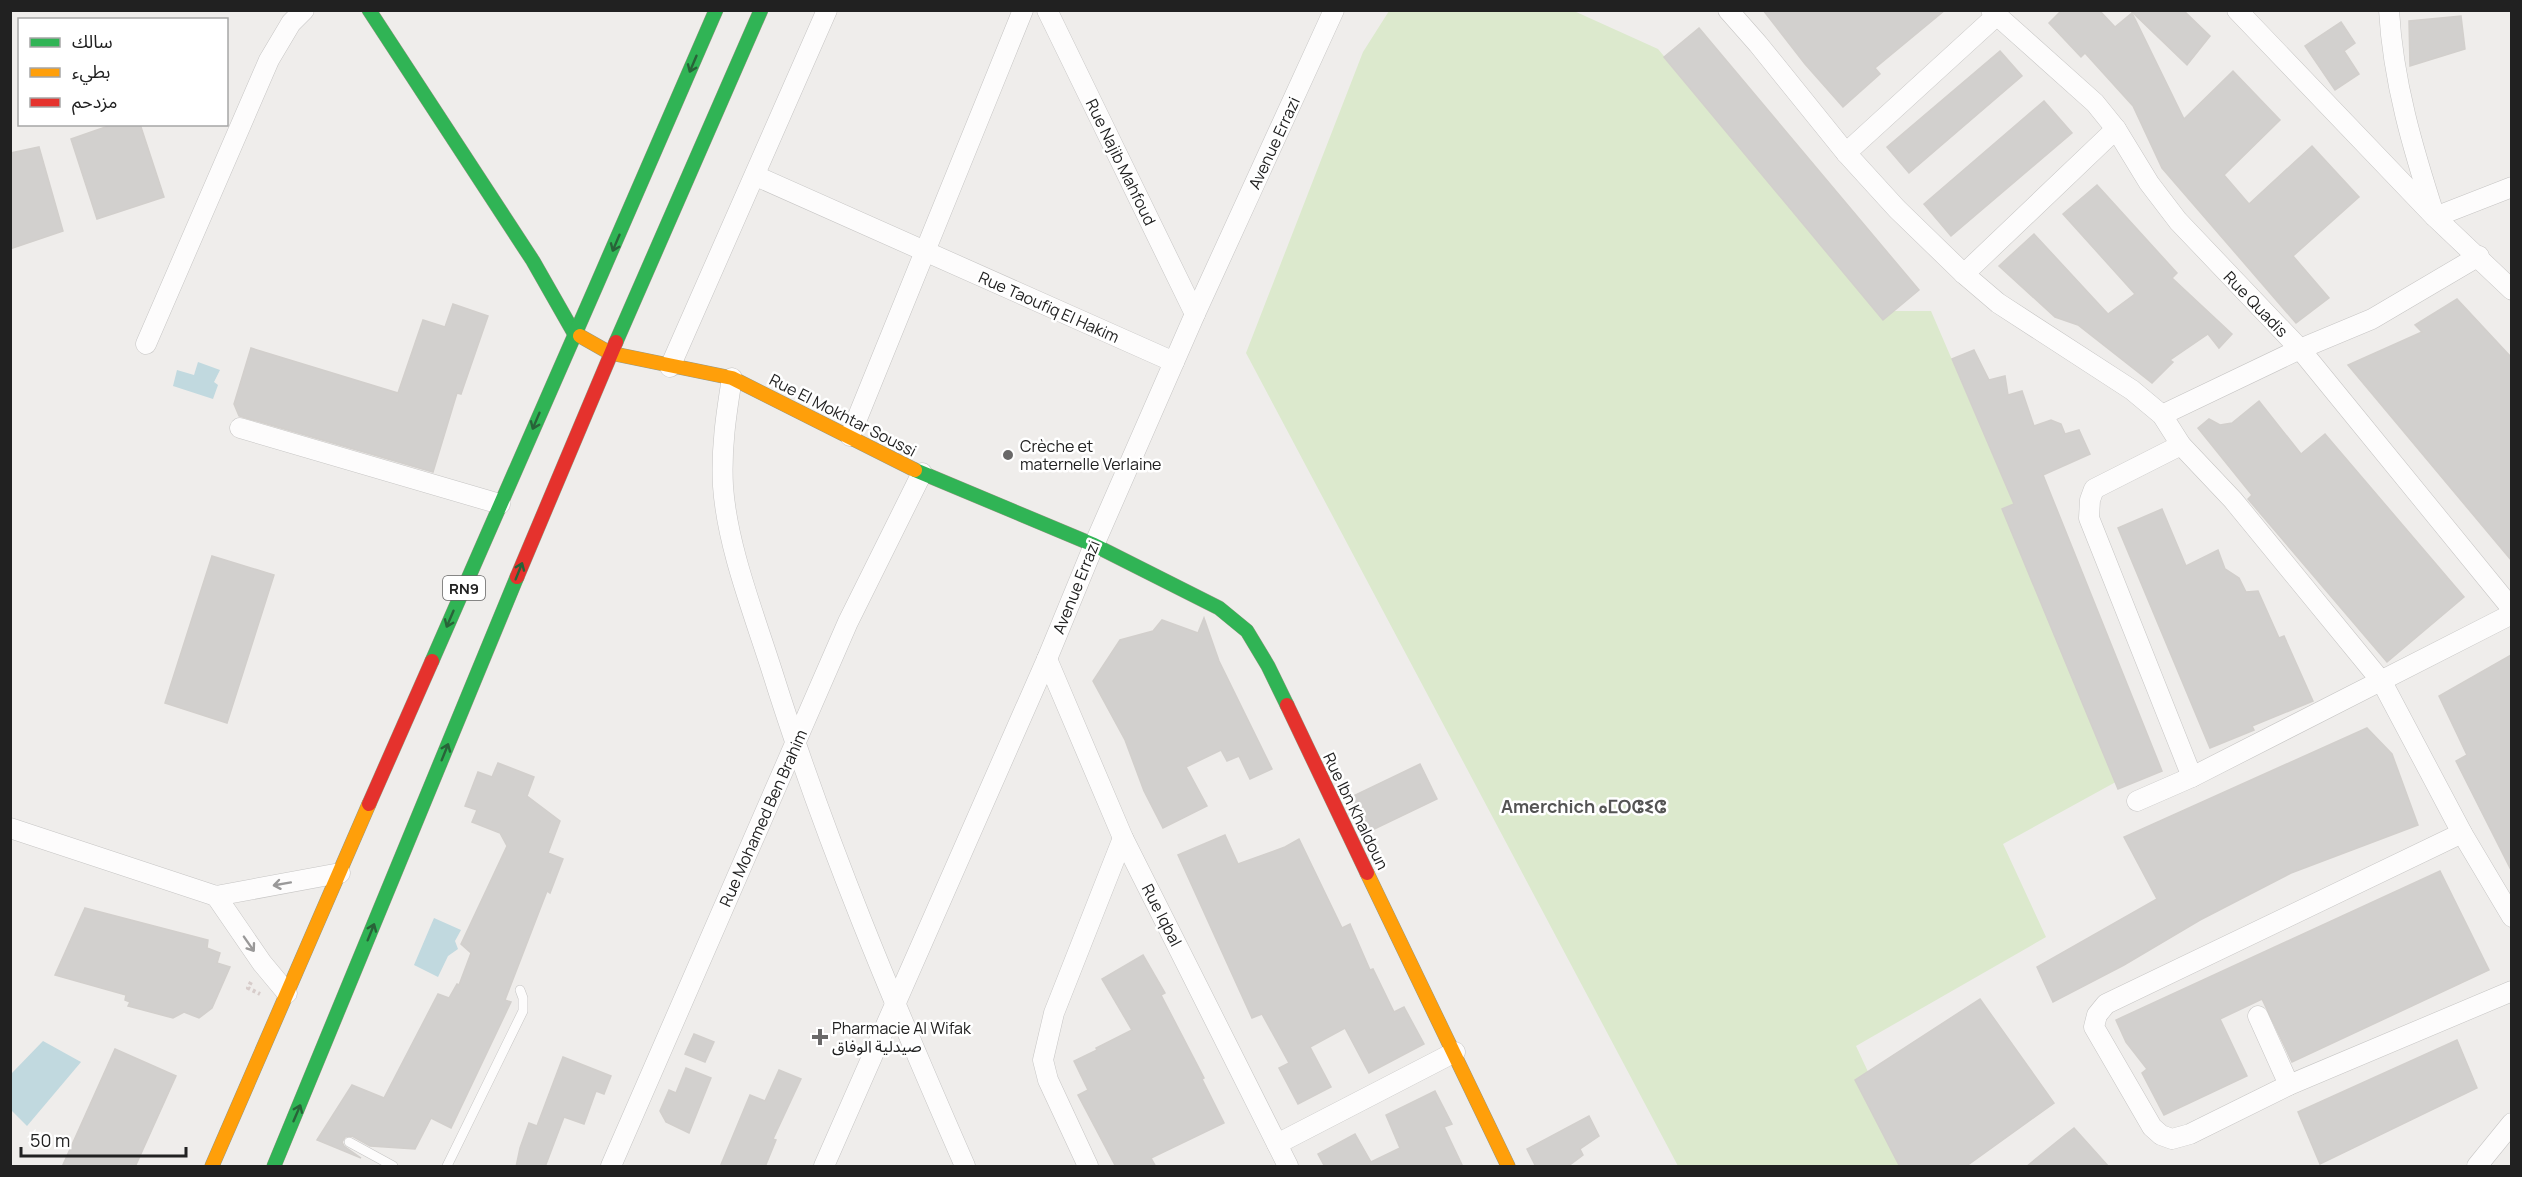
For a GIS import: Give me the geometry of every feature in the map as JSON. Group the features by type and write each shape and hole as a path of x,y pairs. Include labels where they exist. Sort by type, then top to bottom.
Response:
{"main road":[{"path":"369,10 532,261 574,333"},
{"name":"RN9","path":"212,1167 574,333 602,277 716,10"},
{"name":"RN9","path":"274,1167 610,353 760,10"},
{"name":"Rue El Mokhtar Soussi","path":"574,333 610,353 732,378 922,473 1094,545"},
{"name":"Rue Ibn Khaldoun","path":"1094,545 1219,608 1247,631 1268,666 1455,1052 1508,1167"}],"street":[{"path":"146,344 269,60 286,30 304,10"},
{"path":"670,367 756,176 827,10"},
{"path":"850,436 1023,10"},
{"name":"Rue Najib Mahfoud","path":"1047,10 1195,314"},
{"name":"Avenue Errazi","path":"824,1167 1047,659 1195,314 1334,10"},
{"path":"1728,10 1846,153 1897,209 1964,274 1998,303 2115,378 2162,415 2181,445 2232,501 2382,682 2462,833 2511,916"},
{"path":"2237,10 2435,217 2479,256 2511,290"},
{"path":"2389,10 2391,51 2398,87 2435,217"},
{"path":"1846,153 1994,13"},
{"name":"Rue Quadis","path":"1994,13 2095,103 2116,129 2143,174 2178,221 2300,349 2511,609"},
{"path":"1964,274 2116,129"},
{"name":"Rue Taoufiq El Hakim","path":"756,176 1174,362"},
{"path":"2435,217 2511,187"},
{"path":"2162,415 2300,349 2372,320 2479,256"},
{"path":"732,378 722,447 723,489 730,532 752,608 795,744 894,1004 965,1167"},
{"path":"240,428 500,504"},
{"path":"2181,445 2094,489 2090,500 2089,518 2192,777"},
{"name":"Rue Mohamed Ben Brahim","path":"611,1167 848,622 922,473"},
{"path":"2137,801 2192,777 2382,682 2511,614"},
{"name":"Rue Iqbal","path":"1047,659 1123,838 1288,1167"},
{"path":"10,828 216,896 340,873"},
{"path":"2462,833 2106,1004 2097,1015 2094,1027 2152,1127 2161,1135 2172,1139 2190,1134 2289,1085 2511,991"},
{"path":"1088,1167 1048,1080 1043,1060 1054,1013 1123,838"},
{"path":"216,896 262,963 287,993"},
{"path":"2258,1016 2289,1085"},
{"path":"1277,1144 1455,1052"},
{"path":"2477,1167 2511,1123"}],"lane":[{"path":"447,1166 523,1011 523,998 520,990"},
{"path":"349,1143 393,1167"}],"green space":[{"path":"1389,11 1574,11 1658,49 1878,311 1931,311 2008,490 2123,778 2003,844 2046,937 1856,1046 1912,1166 1678,1166 1246,353 1363,52"}],"water":[{"path":"198,362 220,370 214,382 218,385 213,399 173,386 177,370 194,375"},
{"path":"434,918 461,930 455,941 458,949 448,956 438,977 414,965"},
{"path":"43,1041 81,1062 27,1126 11,1110 11,1074"}],"building":[{"path":"1763,10 1945,10 1875,68 1880,74 1843,107 1805,64"},
{"path":"2062,10 2099,10 2115,27 2132,13 2184,119 2233,71 2280,120 2224,175 2249,204 2312,146 2359,197 2293,256 2329,298 2296,323 2162,168 2133,106 2085,53 2081,57 2049,23"},
{"path":"2130,10 2183,10 2210,36 2187,65"},
{"path":"2461,16 2465,49 2410,66 2409,21"},
{"path":"2341,22 2355,43 2344,51 2359,74 2335,90 2305,46"},
{"path":"1699,28 1919,290 1883,320 1664,57"},
{"path":"2000,51 2022,76 1909,173 1887,147"},
{"path":"2044,101 2072,133 1951,236 1924,204"},
{"path":"108,126 141,126 164,197 97,219 71,139"},
{"path":"39,147 63,231 10,249 10,153"},
{"path":"2097,185 2177,273 2172,278 2232,334 2219,348 2208,334 2170,360 2173,362 2152,383 2078,325 2055,317 1999,266 2034,234 2108,314 2135,294 2063,214"},
{"path":"2457,299 2511,357 2511,560 2348,365 2422,332 2415,325"},
{"path":"453,304 488,316 461,394 457,393 433,472 239,416 234,404 251,348 398,393 423,320 445,327"},
{"path":"1974,350 1989,380 2005,376 2008,395 2022,391 2034,426 2051,420 2061,424 2065,434 2079,430 2090,454 2043,475 2162,771 2118,789 2002,509 2014,504 1952,359"},
{"path":"2259,401 2301,454 2325,434 2464,597 2387,662 2248,499 2252,495 2198,428 2209,419 2220,425 2232,423"},
{"path":"2162,509 2186,566 2218,550 2225,569 2239,578 2246,592 2258,591 2279,638 2284,636 2313,701 2252,726 2254,730 2210,748 2118,528"},
{"path":"212,556 274,575 227,723 165,703"},
{"path":"1204,618 1219,661 1272,769 1250,779 1239,756 1227,761 1221,750 1186,767 1207,806 1163,828 1144,791 1125,740 1093,681 1120,640 1153,631 1162,620 1198,633"},
{"path":"2511,655 2511,870 2456,761 2467,755 2439,696"},
{"path":"2367,728 2392,754 2418,825 2291,873 2200,920 2124,965 2053,1002 2037,967 2157,899 2124,837"},
{"path":"498,763 534,777 527,796 560,821 548,853 563,859 550,893 547,891 505,1000 511,1002 451,1128 431,1118 415,1149 370,1146 352,1136 345,1137 342,1142 344,1146 361,1158 317,1140 352,1085 384,1098 438,994 449,998 457,984 459,985 471,953 461,944 507,846 500,833 472,822 477,810 465,806 478,772 492,777"},
{"path":"1420,764 1437,799 1366,833 1349,798"},
{"path":"1225,835 1238,864 1285,847 1299,839 1342,928 1350,924 1370,970 1373,969 1394,1012 1404,1007 1424,1044 1369,1073 1345,1028 1310,1047 1331,1087 1298,1104 1279,1068 1289,1063 1262,1014 1252,1018 1178,855"},
{"path":"2440,871 2489,970 2292,1062 2262,999 2220,1019 2247,1076 2164,1115 2142,1073 2147,1069 2126,1042 2116,1020"},
{"path":"85,908 208,940 207,948 220,953 217,963 230,967 212,1008 199,1018 184,1012 173,1018 128,1006 130,1002 125,1000 126,995 55,975"},
{"path":"1143,955 1165,993 1161,995 1204,1078 1202,1079 1224,1123 1151,1158 1156,1167 1116,1167 1078,1095 1088,1090 1074,1061 1132,1030 1102,979"},
{"path":"1980,999 2054,1103 1965,1167 1900,1167 1855,1080"},
{"path":"694,1034 714,1042 705,1062 685,1054"},
{"path":"2457,1040 2477,1088 2320,1164 2298,1112"},
{"path":"115,1049 176,1076 135,1167 62,1167"},
{"path":"563,1057 611,1076 604,1094 596,1091 584,1124 564,1117 545,1167 516,1167 529,1123 537,1126"},
{"path":"686,1068 711,1078 689,1133 666,1122 660,1111 669,1090 676,1093"},
{"path":"779,1070 801,1079 773,1139 776,1140 765,1167 720,1167 750,1095 765,1101"},
{"path":"1435,1091 1452,1124 1444,1127 1463,1167 1325,1167 1318,1154 1355,1134 1371,1162 1400,1148 1386,1115"},
{"path":"1589,1116 1599,1136 1580,1149 1583,1155 1567,1167 1536,1167 1527,1149"},
{"path":"2074,1128 2109,1167 2026,1167 2065,1135"}],"traffic: fast":[{"path":"369,10 533,261 574,333 580,336"},
{"path":"432,661 716,10"},
{"path":"616,342 761,10"},
{"path":"915,470 1094,545 1219,608 1247,631 1268,666 1287,705"},
{"path":"274,1166 517,577"}],"traffic: slow":[{"path":"580,336 610,353 732,378 915,470"},
{"path":"212,1166 369,804"},
{"path":"1367,873 1508,1166"}],"traffic: jam":[{"path":"517,577 616,342"},
{"path":"369,804 432,661"},
{"path":"1287,705 1367,873"}],"place":[{"name":"Crèche et maternelle Verlaine","path":"1008,455"},
{"name":"Pharmacie Al Wifak صيدلية الوفاق","path":"820,1037"}],"district":[{"name":"Amerchich ⴰⵎⵔⵛⵉⵛ","path":"1584,806"}]}
